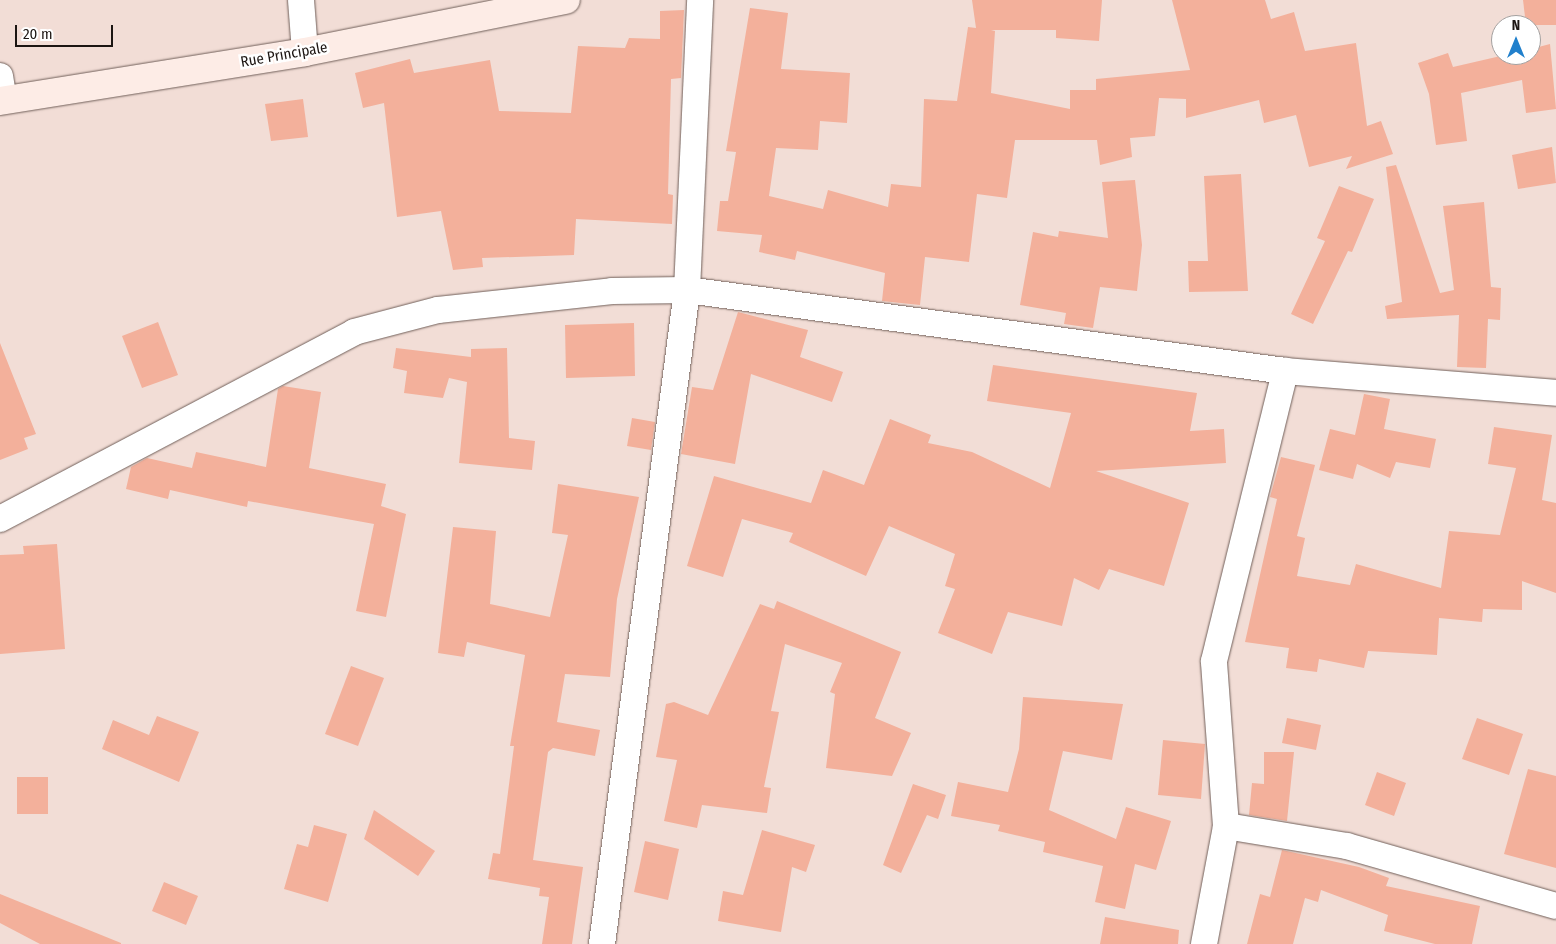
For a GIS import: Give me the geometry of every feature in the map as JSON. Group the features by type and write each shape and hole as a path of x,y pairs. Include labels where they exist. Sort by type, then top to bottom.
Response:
{"main road":[{"name":"Rue Principale","path":"1,93 306,52 566,0"}],"street":[{"path":"301,0 306,52"},
{"path":"602,944 687,290 700,0"},
{"path":"0,519 354,332 438,310 612,291 687,290 1285,371 1556,393"},
{"path":"1204,944 1226,826 1214,661 1285,371"},
{"path":"1226,826 1348,846 1556,906"}],"building":[{"path":"972,0 1102,0 1099,41 1056,38 1056,30 991,30 995,31 991,93 1070,109 1070,90 1096,90 1096,79 1190,70 1172,0 1265,0 1271,19 1294,12 1305,51 1356,43 1367,126 1381,121 1393,154 1346,169 1352,156 1309,167 1296,115 1264,123 1259,100 1186,118 1186,99 1159,98 1155,136 1130,138 1132,157 1100,165 1097,140 1015,140 1007,198 977,194 969,262 925,257 920,305 882,301 885,273 797,251 795,260 759,252 762,235 717,231 720,201 728,201 736,152 726,151 750,8 788,13 781,69 850,73 847,123 820,121 818,150 776,148 769,196 823,209 828,190 888,207 891,184 921,187 924,99 957,101 968,27 976,28"},
{"path":"1523,0 1556,0 1556,25 1541,25 1541,15 1525,15"},
{"path":"684,10 681,78 671,79 668,194 673,195 672,224 576,219 574,255 482,258 483,267 453,270 441,211 397,217 384,103 363,108 355,73 410,59 414,73 490,60 499,111 571,113 578,46 625,48 629,38 660,39 660,11"},
{"path":"1550,44 1556,109 1526,113 1522,80 1461,93 1467,141 1436,145 1429,94 1418,63 1448,53 1453,67 1491,58 1491,65 1541,65 1541,46"},
{"path":"303,99 308,137 271,141 265,104"},
{"path":"1552,147 1556,183 1518,189 1512,155"},
{"path":"1396,165 1440,293 1454,290 1443,206 1484,202 1491,287 1501,288 1500,320 1488,319 1486,368 1457,367 1459,315 1387,319 1385,306 1402,302 1386,167"},
{"path":"1241,174 1248,291 1189,292 1188,261 1208,261 1204,176"},
{"path":"1135,180 1142,245 1137,291 1100,287 1093,328 1064,324 1066,313 1020,305 1033,232 1058,237 1059,231 1108,238 1102,182"},
{"path":"1339,186 1374,199 1352,252 1348,251 1313,324 1291,314 1325,241 1317,238"},
{"path":"738,312 808,330 800,357 843,372 832,402 751,374 735,464 681,454 692,387 713,390"},
{"path":"158,322 178,375 142,388 122,336"},
{"path":"634,323 635,376 566,378 565,325"},
{"path":"0,343 36,434 24,438 28,449 0,460"},
{"path":"396,348 471,357 471,349 507,348 509,438 535,441 532,470 459,463 467,382 449,378 443,398 404,393 407,371 393,368"},
{"path":"993,365 1197,393 1190,431 1224,429 1226,463 1096,471 1189,503 1164,586 1109,569 1099,590 1074,578 1062,626 1008,612 992,654 938,633 955,589 945,586 955,554 889,526 866,576 789,542 793,533 742,519 723,577 687,566 714,476 811,503 823,470 864,485 890,419 931,435 928,443 972,452 1050,488 1071,413 987,401"},
{"path":"283,386 321,392 309,468 386,484 381,506 406,514 386,617 356,611 374,524 248,501 247,507 170,490 168,499 126,489 131,467 147,458 192,468 196,452 266,467 278,389"},
{"path":"1364,394 1390,399 1384,429 1436,439 1430,468 1396,462 1390,478 1357,464 1353,479 1319,470 1330,429 1355,435"},
{"path":"632,418 655,422 651,450 627,446"},
{"path":"1494,427 1552,435 1542,500 1556,503 1556,593 1522,581 1522,610 1483,609 1482,622 1439,618 1437,655 1368,651 1364,668 1319,659 1317,672 1286,668 1289,648 1245,642 1277,499 1270,497 1281,457 1315,465 1297,536 1305,538 1297,576 1350,585 1356,564 1441,588 1449,531 1500,535 1516,468 1488,464"},
{"path":"558,484 639,497 617,599 610,677 565,674 557,722 600,730 595,756 553,748 548,752 533,860 583,867 572,944 542,944 549,897 539,896 540,888 488,879 493,853 500,854 514,746 510,746 525,655 467,642 464,657 438,653 453,527 496,531 490,604 550,617 568,535 552,533"},
{"path":"57,544 65,649 0,654 0,555 24,554 23,546"},
{"path":"777,601 901,652 875,718 911,733 892,776 826,768 835,694 830,692 842,663 785,644 771,711 779,712 764,787 771,788 767,813 702,805 697,828 664,821 677,760 656,757 666,704 674,702 708,715 760,604 774,609"},
{"path":"351,666 384,678 358,746 325,734"},
{"path":"1023,697 1123,704 1112,760 1063,751 1049,810 1116,839 1126,807 1171,821 1156,870 1135,864 1125,909 1095,902 1103,866 1043,852 1045,842 998,831 1000,825 951,816 958,782 1008,792 1019,749"},
{"path":"157,716 199,732 179,782 102,749 113,720 149,735"},
{"path":"1287,718 1321,725 1316,750 1282,743"},
{"path":"1477,718 1523,734 1509,775 1462,759"},
{"path":"1163,740 1205,744 1201,799 1158,795"},
{"path":"1264,752 1294,752 1287,821 1249,815 1252,783 1264,784"},
{"path":"1528,769 1556,776 1556,868 1504,854"},
{"path":"1377,772 1406,783 1394,816 1365,805"},
{"path":"17,777 48,777 48,814 17,814"},
{"path":"913,784 946,795 938,819 927,815 901,873 883,865"},
{"path":"374,810 435,851 418,876 364,839"},
{"path":"314,825 347,834 328,902 284,889 297,844 308,847"},
{"path":"762,830 815,845 806,872 792,867 781,932 718,921 723,891 743,895"},
{"path":"645,841 679,849 668,900 634,892"},
{"path":"1282,850 1359,867 1389,878 1386,886 1480,906 1472,944 1435,944 1384,931 1388,915 1321,890 1318,902 1305,898 1293,944 1247,944 1260,894 1270,897"},
{"path":"164,882 198,896 186,925 152,911"},
{"path":"0,894 121,944 40,944 0,923"},
{"path":"1105,917 1179,930 1178,944 1100,944"}]}
